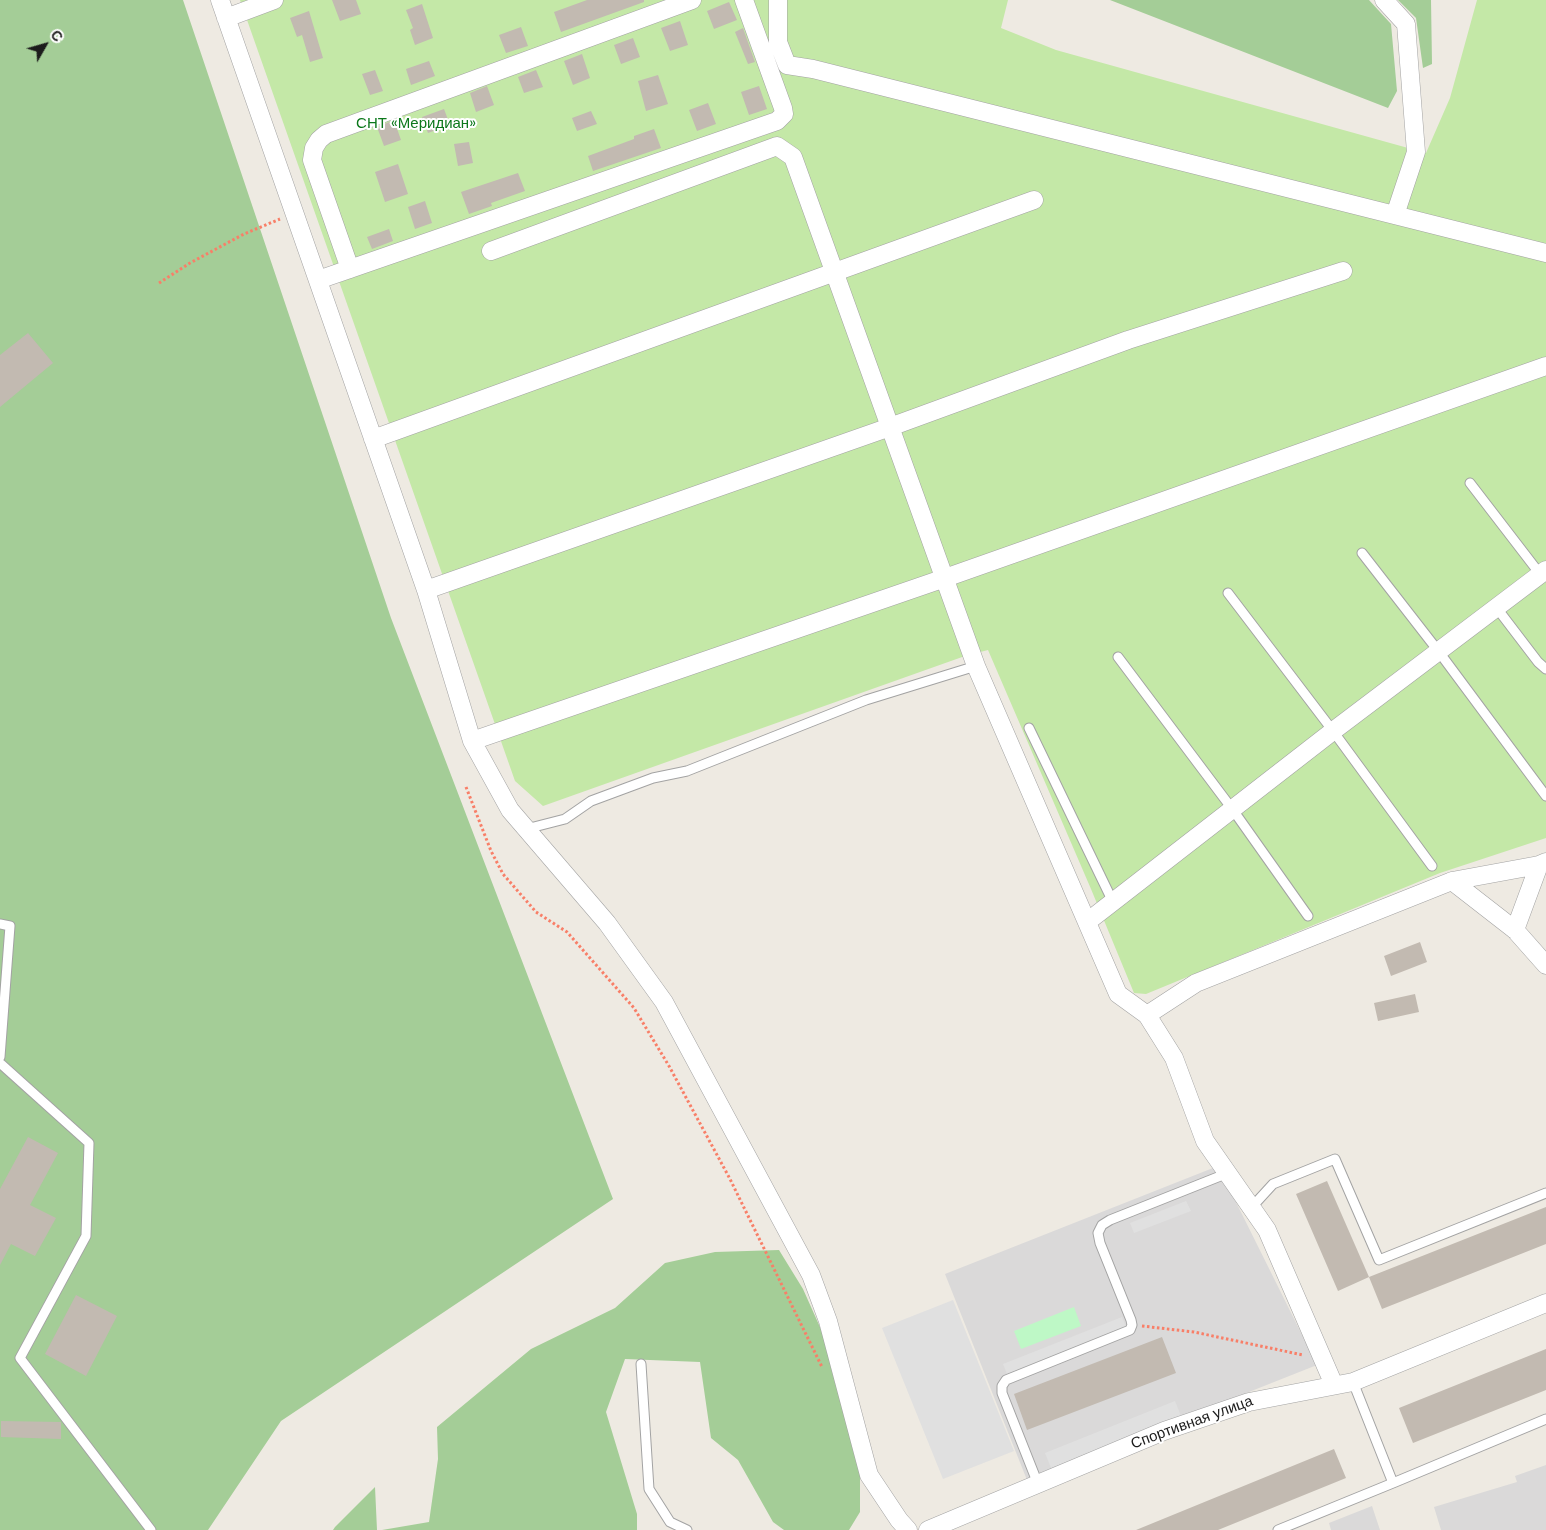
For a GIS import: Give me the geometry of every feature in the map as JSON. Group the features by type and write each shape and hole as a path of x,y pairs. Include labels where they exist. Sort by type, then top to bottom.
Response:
{"street":[{"path":"220,0 426,590 472,741 510,810 607,923 664,1002 811,1276 828,1321 869,1475 899,1520 908,1530"},
{"path":"226,18 274,0"},
{"path":"350,269 312,160 314,148 326,134 692,0"},
{"path":"318,280 777,121 784,114 783,108 744,0"},
{"path":"778,0 778,42 787,65 833,74 1546,253"},
{"path":"1384,0 1406,24 1416,152 1395,215"},
{"path":"491,250 777,146 793,157 976,666 1118,994 1147,1015 1174,1058 1205,1141 1267,1230 1334,1385"},
{"path":"373,439 1034,200"},
{"path":"426,590 890,427 1128,340 1343,271"},
{"path":"472,741 945,578 1546,366"},
{"path":"1087,922 1543,572"},
{"path":"1147,1015 1196,983 1452,881 1542,863"},
{"path":"1515,930 1542,863"},
{"path":"1452,881 1515,930 1546,965"},
{"name":"Спортивная улица","path":"928,1530 1164,1431 1249,1402 1353,1382 1546,1303"}],"lane":[{"path":"1470,483 1543,572"},
{"path":"1362,553 1439,652 1546,796"},
{"path":"1228,593 1334,731 1432,866"},
{"path":"1496,608 1538,662 1546,669"},
{"path":"1118,657 1233,810 1308,916"},
{"path":"526,829 565,819 591,801 653,778 687,771 866,700 976,666"},
{"path":"1029,728 1113,902"},
{"path":"0,924 10,926 0,1056"},
{"path":"0,1063 89,1143 86,1236 20,1358 151,1530"},
{"path":"1251,1208 1274,1184 1335,1159 1379,1260 1546,1193"},
{"path":"1038,1484 1002,1393 1002,1386 1006,1380 1130,1330 1132,1325 1100,1243 1098,1233 1102,1225 1110,1220 1228,1173"},
{"path":"641,1364 649,1489 670,1522 687,1530"},
{"path":"1353,1382 1392,1483"},
{"path":"1278,1530 1546,1420"}],"path":[{"path":"159,283 190,263 244,234 294,213"},
{"path":"466,787 491,851 504,874 536,912 567,932 634,1008 669,1066 730,1179 824,1372"},
{"path":"1132,1325 1194,1332 1323,1359"}],"shaded area":[{"path":"1218,1166 1317,1365 1027,1480 945,1274"},
{"path":"1186,1201 1191,1211 1134,1233 1130,1223"},
{"path":"953,1300 1014,1451 943,1479 882,1328"},
{"path":"1122,1317 1126,1327 1007,1374 1003,1364"},
{"path":"1175,1401 1181,1416 1051,1468 1045,1453"},
{"path":"1546,1465 1546,1530 1441,1530 1434,1507 1517,1482 1515,1476"},
{"path":"1372,1506 1380,1530 1331,1530 1329,1523"}],"green space":[{"path":"0,0 183,0 391,618 613,1199 281,1421 208,1530 0,1530"},
{"name":"СНТ «Меридиан»","path":"240,0 1008,0 1001,28 1056,50 1426,153 1450,98 1477,0 1546,0 1546,838 1440,873 1146,994 1134,993 988,650 965,656 543,806 515,781"},
{"path":"1110,0 1369,0 1391,24 1397,91 1388,108"},
{"path":"1398,0 1431,0 1432,64 1423,68 1416,18"},
{"path":"779,1250 803,1289 832,1354 860,1439 860,1512 849,1530 784,1530 773,1522 738,1460 711,1438 700,1362 625,1359 606,1412 637,1514 637,1530 382,1530 429,1522 438,1459 437,1427 531,1349 615,1308 665,1263 715,1252"},
{"path":"1074,1307 1081,1326 1021,1349 1014,1331"},
{"path":"375,1487 377,1530 333,1530 335,1527"}],"building":[{"path":"332,0 356,0 361,14 340,21"},
{"path":"587,0 644,0 644,2 561,32 554,12"},
{"path":"729,2 737,20 714,29 707,11"},
{"path":"422,4 433,38 415,45 410,30 413,28 406,10"},
{"path":"309,11 323,58 310,62 302,35 297,37 290,18"},
{"path":"680,21 688,45 670,51 661,28"},
{"path":"521,27 528,46 506,53 499,35"},
{"path":"743,28 755,62 748,64 735,32"},
{"path":"633,38 640,57 621,64 614,45"},
{"path":"582,54 590,78 573,85 564,61"},
{"path":"429,61 435,76 411,85 406,69"},
{"path":"375,70 383,91 370,95 362,74"},
{"path":"536,70 543,87 524,93 518,77"},
{"path":"658,75 668,104 646,111 638,81"},
{"path":"487,86 494,105 476,112 470,93"},
{"path":"759,86 767,109 749,115 741,92"},
{"path":"708,103 716,124 697,131 689,110"},
{"path":"444,109 450,125 428,133 422,117"},
{"path":"591,111 597,124 577,131 572,118"},
{"path":"394,120 401,140 384,146 377,127"},
{"path":"654,129 661,148 593,171 588,156 634,139 634,136"},
{"path":"469,142 473,163 458,166 454,144"},
{"path":"398,164 408,194 385,202 375,172"},
{"path":"518,173 525,191 491,203 492,206 469,214 461,192"},
{"path":"425,201 432,223 415,229 408,207"},
{"path":"389,229 393,241 372,249 367,237"},
{"path":"28,333 53,363 0,407 0,355"},
{"path":"1420,942 1427,962 1391,976 1384,956"},
{"path":"1415,994 1419,1012 1378,1021 1374,1003"},
{"path":"28,1137 58,1153 30,1205 56,1218 35,1256 11,1244 0,1265 0,1189"},
{"path":"1327,1181 1369,1277 1338,1291 1296,1194"},
{"path":"1546,1207 1546,1244 1382,1309 1369,1277"},
{"path":"76,1295 117,1316 86,1376 45,1354"},
{"path":"1162,1337 1176,1373 1027,1430 1014,1394"},
{"path":"1546,1349 1546,1390 1413,1443 1399,1408"},
{"path":"1,1421 61,1422 61,1439 1,1437"},
{"path":"1334,1449 1346,1478 1218,1530 1136,1530"}]}
